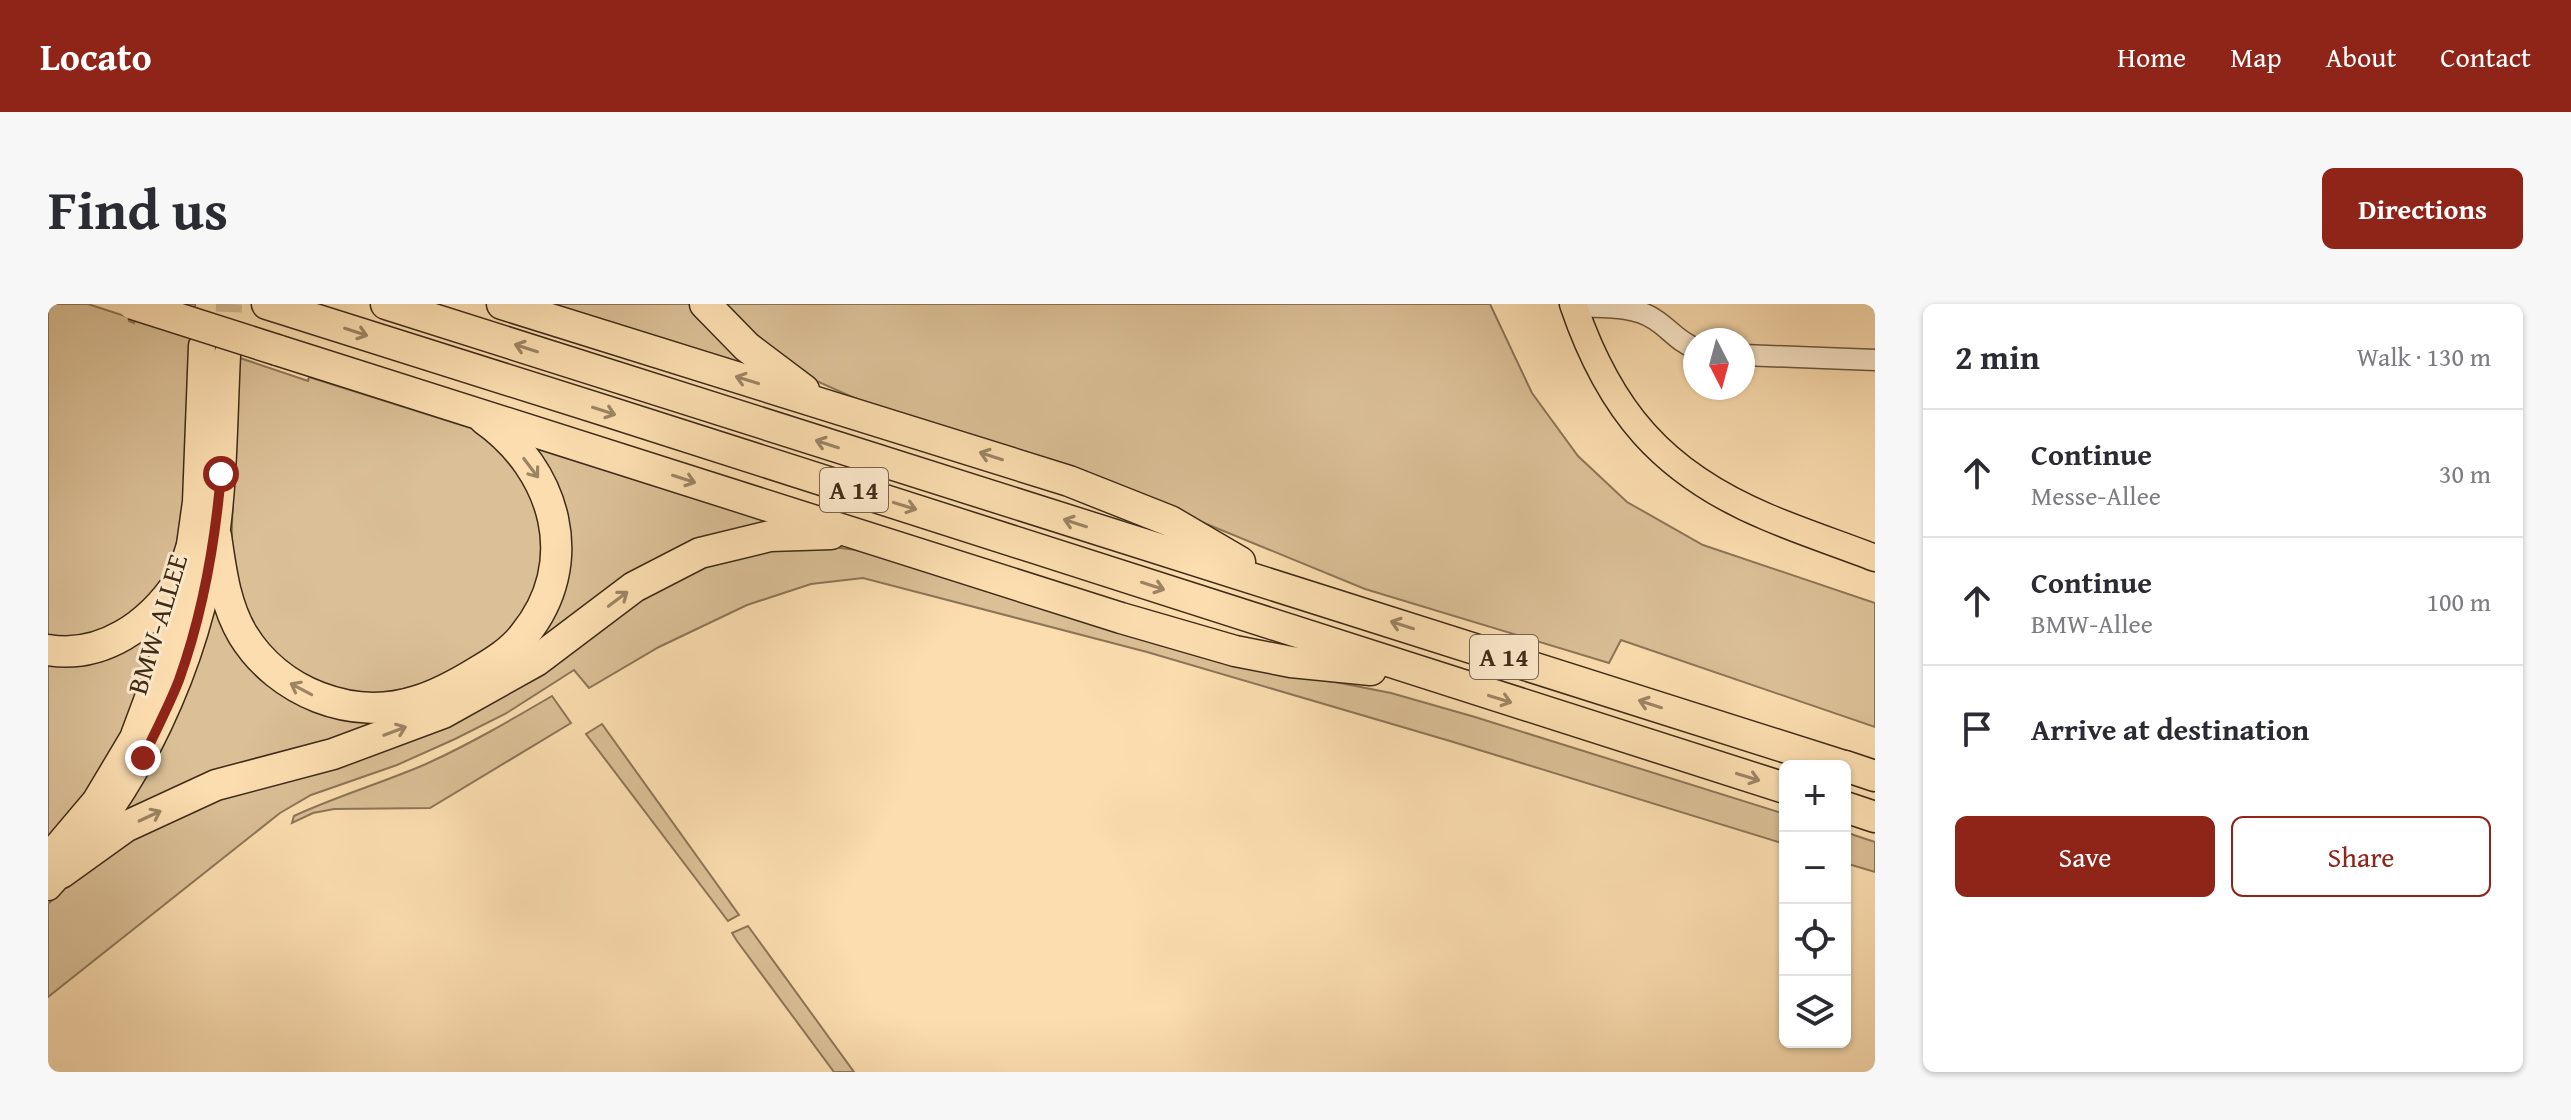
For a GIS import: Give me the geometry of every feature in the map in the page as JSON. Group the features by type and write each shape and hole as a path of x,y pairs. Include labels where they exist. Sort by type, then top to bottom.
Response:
{"highway":[{"path":"133,304 1121,618 1235,651 1291,662 1426,675"},
{"name":"A 14","path":"386,304 1826,760"},
{"path":"502,304 1069,481 1170,521 1283,587"},
{"path":"705,304 747,347 822,403"},
{"name":"A 14","path":"274,306 1779,786"},
{"path":"204,541 243,635 261,659 304,692 356,707 386,707 416,702 463,681 506,654 523,638 547,598 556,549 551,505 541,482 494,426 476,413"},
{"path":"52,872 125,827 216,785 333,754 443,713 536,661 634,587 700,553 770,536 856,534"},
{"path":"48,650 67,653 100,648 148,620 204,541"},
{"name":"A 14","path":"1851,768 1875,776"},
{"path":"1851,809 1875,817"}],"main road":[{"path":"1573,305 1589,349 1615,398 1638,429 1668,459 1718,493 1765,517 1875,558"},
{"path":"202,346 196,502 204,541"},
{"path":"204,541 227,355"},
{"name":"BMW-ALLEE","path":"52,872 102,820 143,758 179,680 206,584 204,541"}],"street":[{"path":"1573,305 1636,311 1654,319 1683,341"},
{"path":"1755,355 1875,360"}],"shaded area":[{"path":"48,304 88,304 128,317 134,323 137,304 195,304 188,513 178,561 133,624 48,646"},
{"path":"534,304 695,304 772,373"},
{"path":"716,304 1490,304 1532,393 1578,456 1627,502 1703,545 1875,603 1875,727 1621,640 1609,663 1365,589 1102,481 870,405 803,375"},
{"path":"237,357 477,430 500,446 544,509 543,583 502,646 391,699 315,688 250,630 231,560"},
{"path":"529,440 801,526 770,529 522,656 553,606"},
{"path":"810,544 856,550 1310,677 1391,693 1779,812 1779,842 1147,652 863,578 811,584 747,605 659,647 589,688 574,670 505,714 455,739 397,765 311,795 280,813 48,997 48,904 89,866 153,820 337,761 699,562"},
{"path":"213,591 247,656 394,717 109,831"},
{"path":"172,604 144,694 94,787 48,844 48,659"},
{"path":"552,696 571,723 430,808 334,809 313,813 292,823 294,816 442,756"},
{"path":"602,724 739,915 728,921 586,734"},
{"path":"1851,834 1875,842 1875,872 1851,865"},
{"path":"748,926 854,1072 834,1072 737,941 732,933"}],"tunnel":[{"path":"227,351 229,304"}],"route":[{"path":"143,758 179,680 206,584 216,536 221,474"}]}
